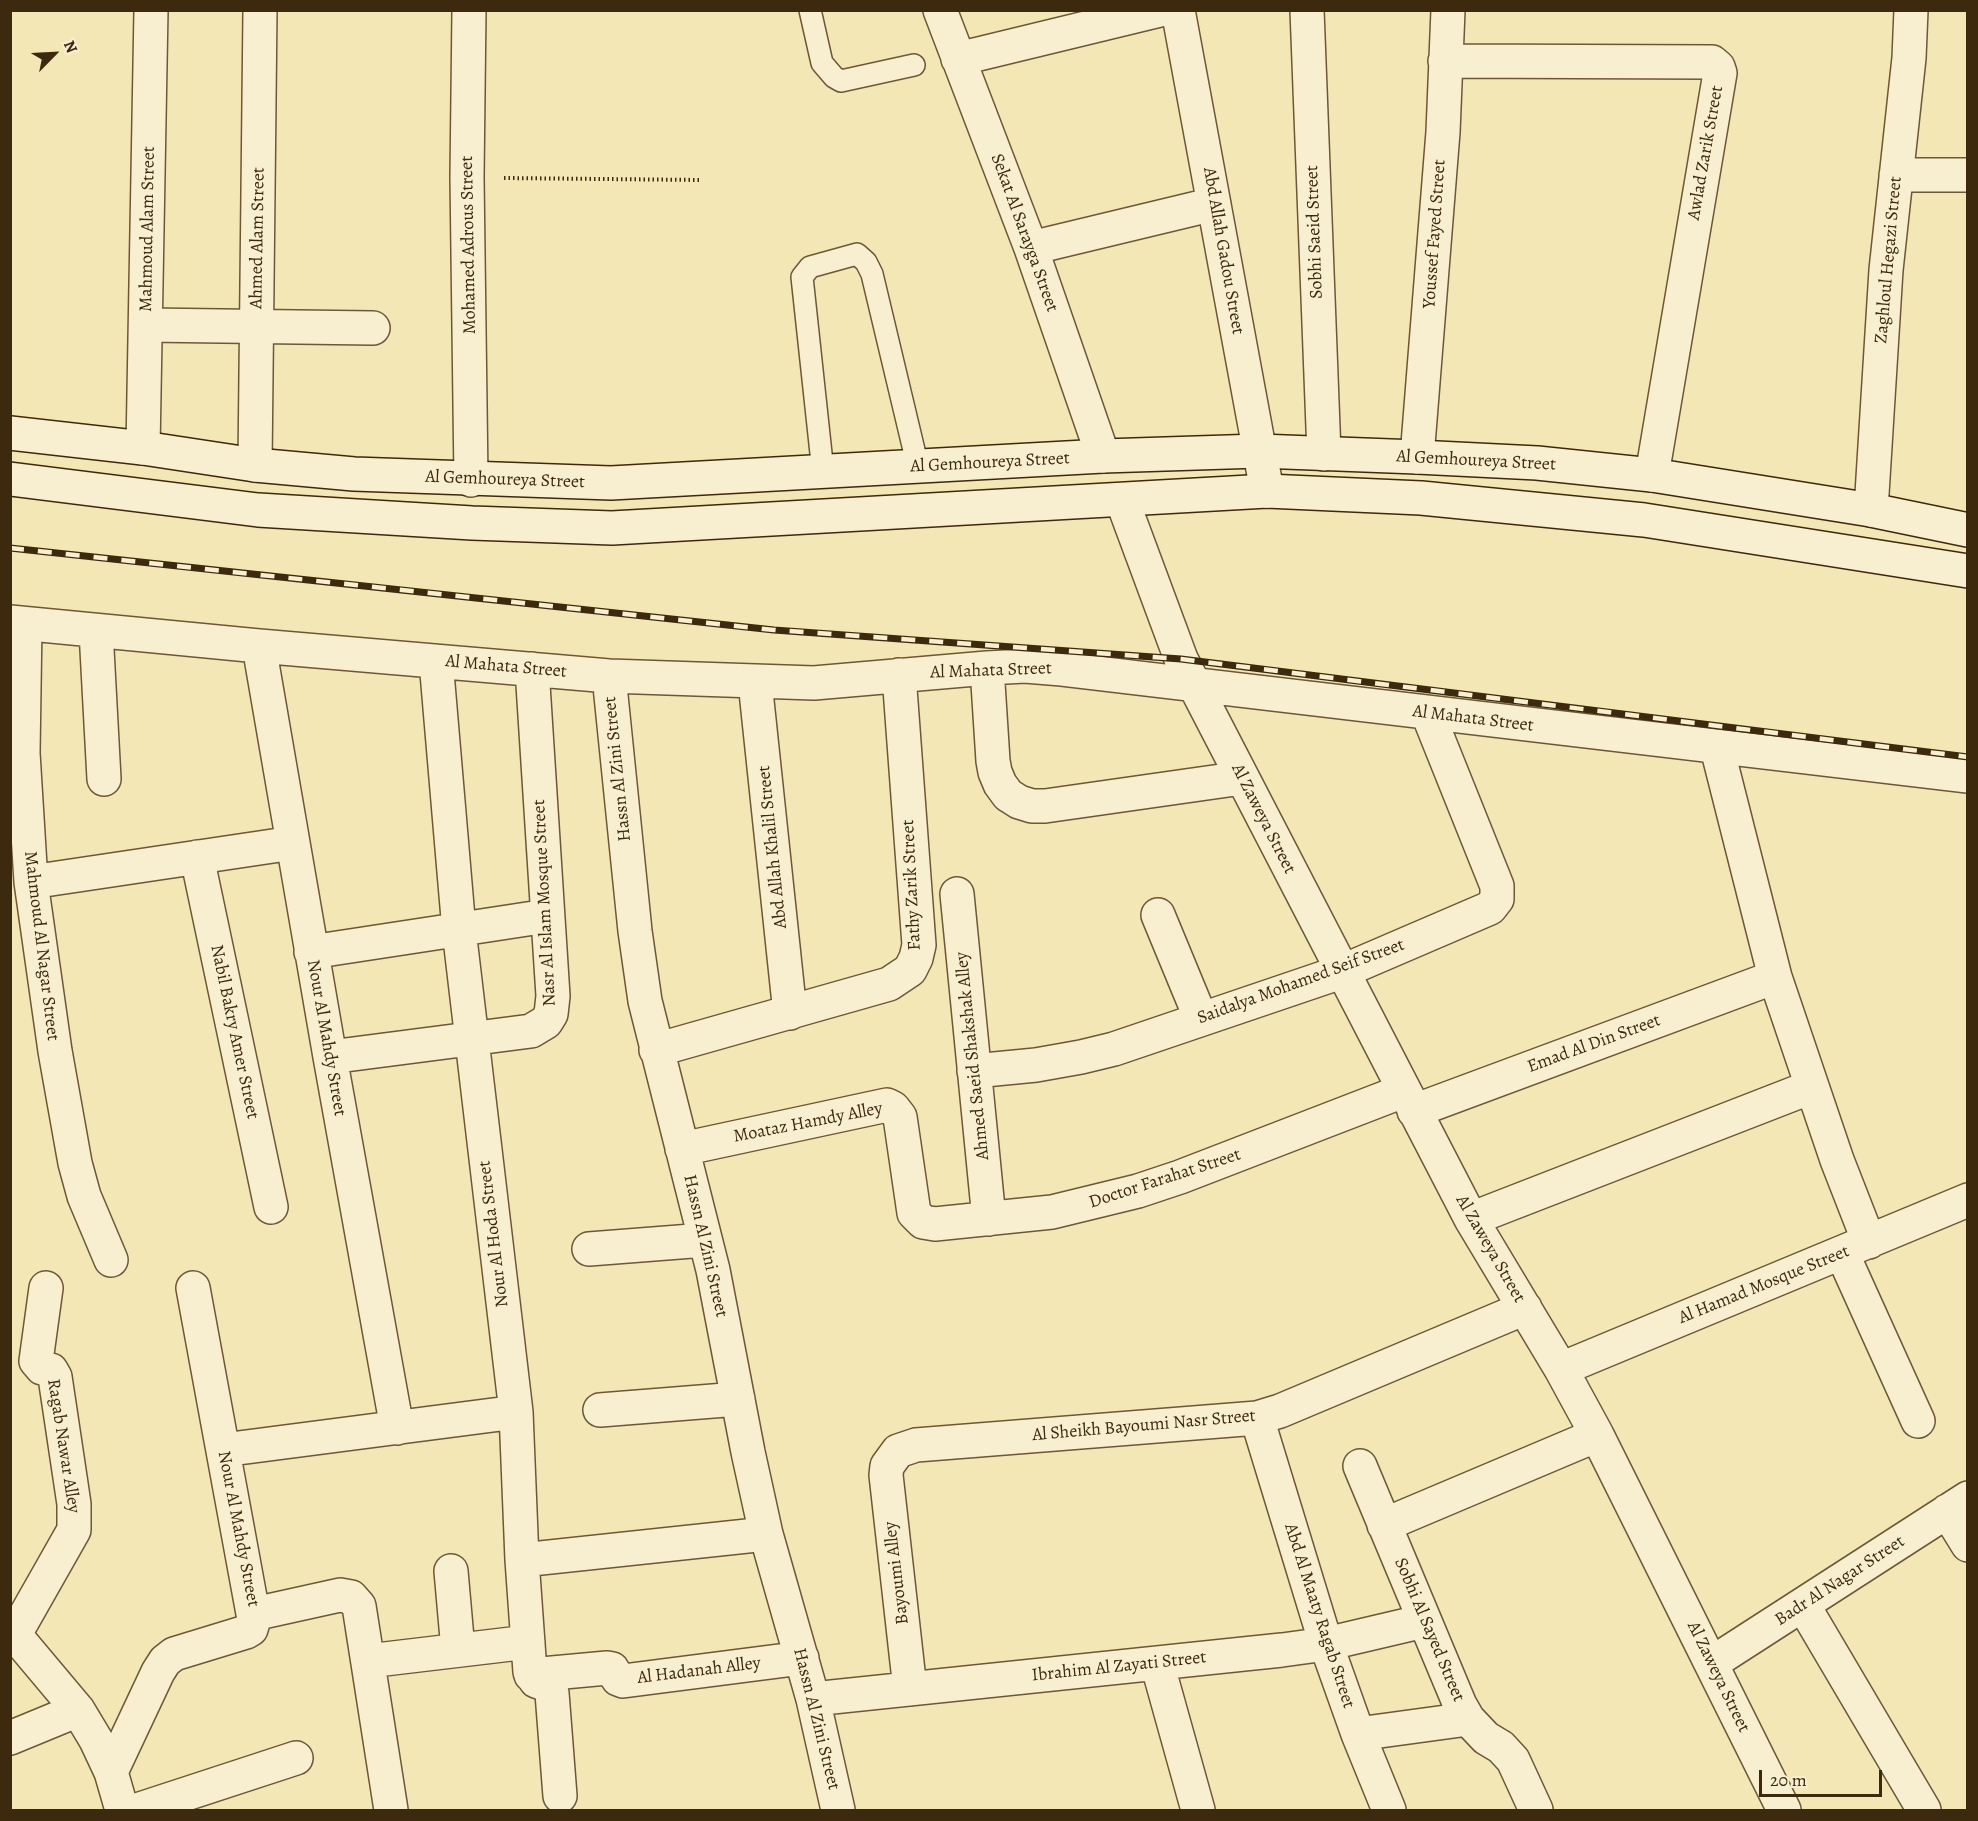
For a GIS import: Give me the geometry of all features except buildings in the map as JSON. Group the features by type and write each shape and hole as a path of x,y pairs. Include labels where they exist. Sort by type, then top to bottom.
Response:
{"street":[{"name":"Mahmoud Alam Street","path":"143,448 152,10"},
{"name":"Ahmed Alam Street","path":"255,465 260,10"},
{"name":"Mohamed Adrous Street","path":"469,10 467,177 471,480"},
{"name":"Sekat Al Sarayga Street","path":"940,10 1031,248 1103,456"},
{"path":"958,59 1160,10"},
{"name":"Abd Allah Gadou Street","path":"1178,10 1267,491"},
{"name":"Sobhi Saeid Street","path":"1307,10 1324,454"},
{"name":"Youssef Fayed Street","path":"1417,457 1443,132 1448,10"},
{"name":"Zaghloul Hegazi Street","path":"1871,510 1887,270 1909,58 1911,10"},
{"name":"Awlad Zarik Street","path":"1445,61 1712,62 1718,67 1720,74 1652,475"},
{"path":"1896,175 1968,175"},
{"path":"1031,248 1214,204"},
{"path":"147,325 373,328"},
{"name":"Al Gemhoureya Street","path":"10,433 143,448 255,465 354,474 471,480 611,483 1103,456 1260,451 1417,457 1537,463 1652,475 1871,510 1968,530"},
{"path":"10,479 258,510 612,528 1267,491 1420,498 1644,520 1968,571"},
{"path":"1122,500 1181,658 1196,686"},
{"name":"Al Mahata Street","path":"18,623 609,676 814,683 1026,666 1968,776"},
{"name":"Mahmoud Al Nagar Street","path":"18,623 31,882 55,1051 75,1163 84,1196 111,1260"},
{"path":"96,631 104,779"},
{"name":"Nour Al Mahdy Street","path":"259,646 311,952 397,1428"},
{"name":"Nour Al Hoda Street","path":"436,661 459,930 490,1210 516,1412 522,1560 531,1675"},
{"path":"987,668 993,761 1000,784 1008,795 1019,802 1032,806 1045,806 1242,778"},
{"name":"Nasr Al Islam Mosque Street","path":"330,1057 531,1031 546,1022 553,1005 532,669"},
{"name":"Fathy Zarik Street","path":"656,1050 889,984 900,979 910,970 919,945 899,675"},
{"name":"Hassn Al Zini Street","path":"609,676 635,932 645,1001 705,1240 766,1534 813,1699 838,1810"},
{"name":"Abd Allah Khalil Street","path":"755,682 790,1012"},
{"name":"Al Zaweya Street","path":"1196,686 1341,972 1470,1219 1561,1369 1597,1435 1712,1663 1774,1807"},
{"name":"Saidalya Mohamed Seif Street","path":"974,1071 1081,1057 1114,1049 1341,972 1484,911 1497,898 1497,886 1428,714"},
{"path":"1718,748 1775,977 1837,1160 1856,1247 1918,1421"},
{"path":"31,882 293,843"},
{"name":"Nabil Bakry Amer Street","path":"197,857 271,1207"},
{"name":"Ahmed Saeid Shakshak Alley","path":"957,894 989,1219"},
{"path":"1158,915 1201,1019"},
{"path":"311,952 547,916"},
{"name":"Emad Al Din Street","path":"1409,1101 1775,977"},
{"path":"1470,1219 1811,1087"},
{"name":"Doctor Farahat Street","path":"918,1218 923,1222 935,1224 1052,1212 1138,1191 1409,1101"},
{"name":"Moataz Hamdy Alley","path":"682,1149 887,1106 893,1108 900,1117 912,1207 918,1218"},
{"name":"Al Hamad Mosque Street","path":"1561,1369 1968,1200"},
{"path":"589,1248 705,1240"},
{"name":"Ragab Nawar Alley","path":"13,1632 74,1530 74,1504 55,1377 51,1370 42,1368 36,1361 46,1288"},
{"name":"Nour Al Mahdy Street","path":"111,1772 165,1661 174,1654 246,1632 253,1624 254,1614 193,1288"},
{"name":"Al Sheikh Bayoumi Nasr Street","path":"891,1458 898,1451 916,1444 1257,1419 1524,1308"},
{"path":"600,1410 738,1399"},
{"path":"223,1450 516,1412"},
{"name":"Abd Al Maaty Ragab Street","path":"1257,1419 1326,1644 1358,1734 1389,1810"},
{"path":"1384,1525 1597,1435"},
{"name":"Bayoumi Alley","path":"891,1458 886,1475 910,1689"},
{"name":"Sobhi Al Sayed Street","path":"1360,1466 1447,1678 1468,1719 1486,1738 1502,1747 1513,1760 1536,1810"},
{"path":"1957,1505 1968,1545"},
{"name":"Badr Al Nagar Street","path":"1712,1663 1957,1505"},
{"path":"522,1560 766,1534"},
{"path":"451,1571 458,1650"},
{"path":"254,1614 340,1595 351,1597 359,1606 391,1810"},
{"path":"1803,1605 1924,1810"},
{"name":"Ibrahim Al Zayati Street","path":"813,1699 1326,1644 1424,1621"},
{"path":"13,1632 26,1666 78,1710 111,1772 122,1810"},
{"path":"368,1661 528,1642"},
{"name":"Al Hadanah Alley","path":"531,1675 607,1668 612,1669 618,1679 623,1681 802,1658"},
{"path":"1157,1663 1198,1810"},
{"path":"531,1675 536,1681 546,1684 552,1693 560,1796"},
{"path":"10,1738 78,1710"},
{"path":"1358,1734 1468,1719"},
{"path":"137,1810 296,1758"}],"lane":[{"path":"810,10 822,63 834,77 841,81 914,65"},
{"path":"823,472 802,277 810,267 857,254 866,262 872,274 918,466"}],"path":[{"path":"467,177 701,180"}],"railway":[{"path":"10,548 774,630 1181,659 1968,757"}]}
